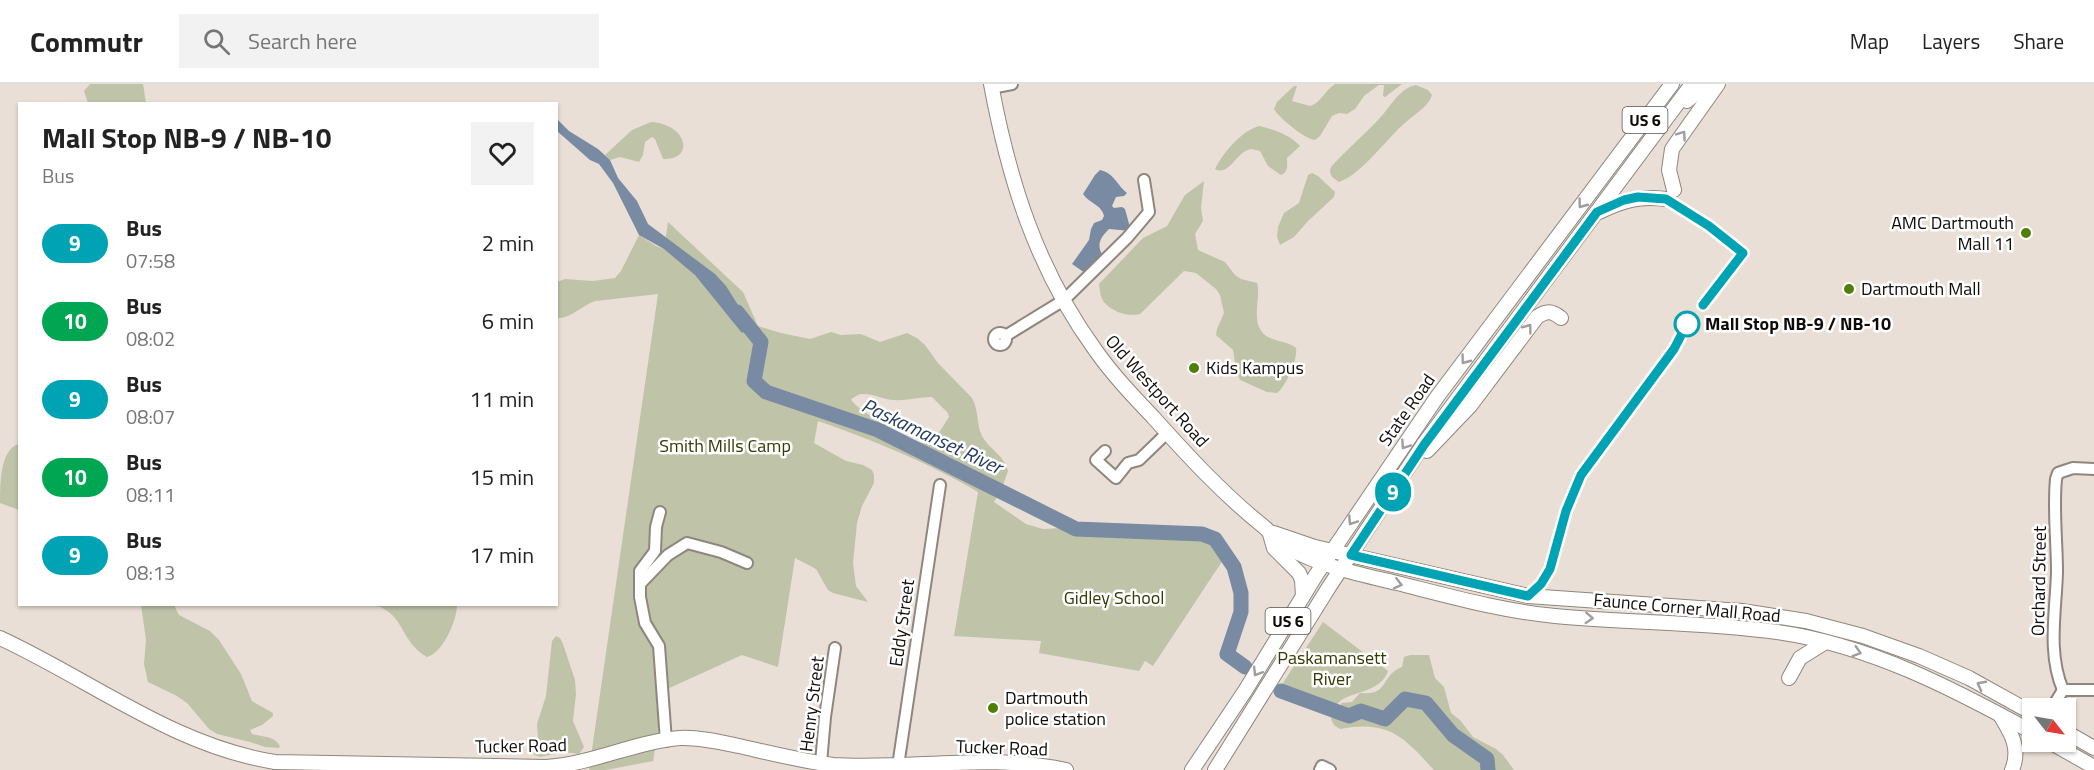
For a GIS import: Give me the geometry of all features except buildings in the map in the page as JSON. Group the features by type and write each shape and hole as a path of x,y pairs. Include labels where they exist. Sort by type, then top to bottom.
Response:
{"main road":[{"name":"State Road","path":"1192,770 1245,691 1324,563 1437,397 1672,84"},
{"name":"State Road","path":"1215,770 1341,568 1453,404 1692,84"},
{"path":"1666,121 1707,84"},
{"path":"1597,212 1624,200 1670,194 1672,149 1718,84"},
{"name":"Old Westport Road","path":"991,86 1014,188 1041,259 1098,354 1125,388 1167,433 1248,514 1287,547 1324,563"},
{"path":"1409,469 1470,406 1537,317 1550,311 1561,318"},
{"name":"Old Westport Road","path":"1269,532 1332,551"},
{"path":"1269,532 1274,548 1299,573 1303,596"},
{"name":"Faunce Corner Mall Road","path":"1332,551 1528,596 1742,611 1806,621 1863,636 1919,656 1969,678 2022,707"},
{"name":"Faunce Corner Mall Road","path":"1324,563 1469,601 1524,612 1740,628 1780,633 1824,643 1882,660 1923,676 2022,726"},
{"name":"Tucker Road","path":"0,638 42,658 156,722 233,752 274,762 379,767 578,766 682,738 706,740 821,763 857,766 1016,763 1066,770"},
{"path":"1789,678 1800,658 1824,643"},
{"path":"1998,713 2016,746 2016,759 2012,770"},
{"path":"2076,738 2094,748"},
{"path":"2067,752 2094,767"}],"street":[{"path":"991,86 1012,84"},
{"path":"1007,335 1064,300 1127,238 1149,212 1144,180"},
{"path":"1106,451 1096,460 1116,478 1128,463 1139,460 1167,433"},
{"name":"Orchard Street","path":"2063,690 2057,673 2054,653 2057,572 2055,488 2059,472 2073,468 2094,469"},
{"name":"Eddy Street","path":"898,766 940,485"},
{"path":"660,512 656,527 655,550 640,571 640,597 645,623 659,646 666,741"},
{"path":"641,584 668,555 687,543 747,562"},
{"name":"Henry Street","path":"821,763 835,648"},
{"path":"2058,698 2063,690 2094,690"}],"green space":[{"path":"90,84 143,84 146,102 88,102 84,91"},
{"path":"1335,84 1402,84 1385,97 1383,96 1384,85 1379,85 1364,96 1355,109 1347,114 1339,113 1332,116 1315,140 1293,128 1274,109 1277,102 1294,86 1297,86 1292,101 1310,106 1318,102"},
{"path":"1416,85 1428,90 1432,95 1425,106 1356,172 1339,182 1333,178 1330,172 1331,167 1378,120 1399,94"},
{"path":"651,122 663,124 679,135 683,142 680,154 673,158 663,159 652,137 645,142 643,155 639,162 620,157 610,160 605,155 632,130"},
{"path":"1259,126 1281,133 1300,146 1287,158 1285,172 1281,175 1268,166 1260,151 1251,149 1245,151 1225,170 1215,169 1233,143"},
{"path":"1312,173 1335,192 1334,197 1294,237 1280,245 1277,237 1278,227 1284,213 1299,203 1308,175"},
{"path":"1204,181 1201,208 1203,221 1195,234 1198,250 1225,262 1241,279 1257,283 1257,319 1262,332 1271,339 1296,348 1291,372 1277,393 1267,392 1240,380 1233,350 1216,335 1224,313 1220,295 1196,273 1184,271 1140,314 1120,313 1107,306 1102,298 1099,284 1143,238 1167,226 1185,195"},
{"path":"668,222 743,292 758,326 810,339 831,332 841,335 861,334 880,342 907,333 917,338 972,398 982,436 1006,465 1008,471 1001,491 994,502 1026,524 1043,529 1082,527 1205,539 1213,543 1223,560 1153,666 1145,661 1139,671 1039,653 1041,641 954,636 978,492 900,452 818,421 814,443 846,461 863,465 872,470 874,475 874,483 862,506 857,523 853,563 856,586 868,602 828,590 816,569 795,558 778,667 742,655 665,690 653,761 606,770 589,770 658,294 596,301 568,316 558,318 558,282 565,279 593,281 615,278 621,271 639,235 664,249","holes":["860,394 893,400 932,397 948,413 949,417 933,442 927,444 918,442 861,410 851,399"]},
{"path":"18,445 18,510 0,503 2,468 13,447"},
{"path":"141,606 174,606 179,615 210,631 219,640 241,674 252,701 273,713 273,716 262,725 250,730 252,734 275,740 279,748 265,747 217,734 209,729 187,703 148,682 144,664 146,640"},
{"path":"378,606 457,606 455,619 444,643 427,657 411,644 398,622 385,609"},
{"name":"Paskamansett River","path":"1323,622 1388,671 1381,682 1343,699 1333,710 1329,704 1281,686"},
{"path":"556,636 563,644 575,680 573,721 584,747 579,754 564,752 540,757 534,755 533,751 538,738 537,724 546,696 552,641"},
{"path":"1429,655 1435,678 1444,687 1451,713 1460,720 1473,737 1503,755 1514,770 1434,770 1413,748 1393,733 1371,727 1340,729 1334,725 1331,719 1342,703 1352,702 1360,693 1370,693 1381,688 1390,675 1402,667 1404,657"}],"water":[{"path":"558,120 569,131 598,149 610,160 618,178 637,201 648,224 715,274 726,286 745,316 755,324 742,333 695,275 664,249 639,235 613,183 599,164 590,160 558,132"},
{"path":"1100,170 1112,176 1127,193 1116,197 1112,206 1125,209 1131,231 1109,229 1100,242 1103,256 1085,273 1072,264 1089,240 1094,223 1102,220 1104,216 1101,209 1083,194"}],"waterway":[{"name":"Paskamanset River","path":"737,312 761,342 754,381 766,392 878,430 1076,529 1202,534 1215,539 1234,567 1241,593 1241,612 1227,654 1245,667"},
{"name":"Paskamanset River","path":"1281,691 1349,716 1361,711 1385,719 1405,699 1426,703 1453,735 1487,759 1488,770"}],"bus line":[{"name":"9","path":"1687,324 1674,349 1581,475 1566,511 1550,569 1541,584 1528,596 1351,555 1424,445 1597,212 1624,200 1638,197 1666,199 1709,226 1743,253 1703,305"}],"place":[{"name":"AMC Dartmouth Mall 11","path":"2026,233"},
{"name":"Dartmouth Mall","path":"1849,289"},
{"name":"Mall Stop NB-9 / NB-10","path":"1687,324"},
{"name":"Kids Kampus","path":"1194,368"},
{"name":"Dartmouth police station","path":"993,708"}],"park label":[{"name":"Smith Mills Camp","path":"725,446"},
{"name":"Gidley School","path":"1114,598"}]}
